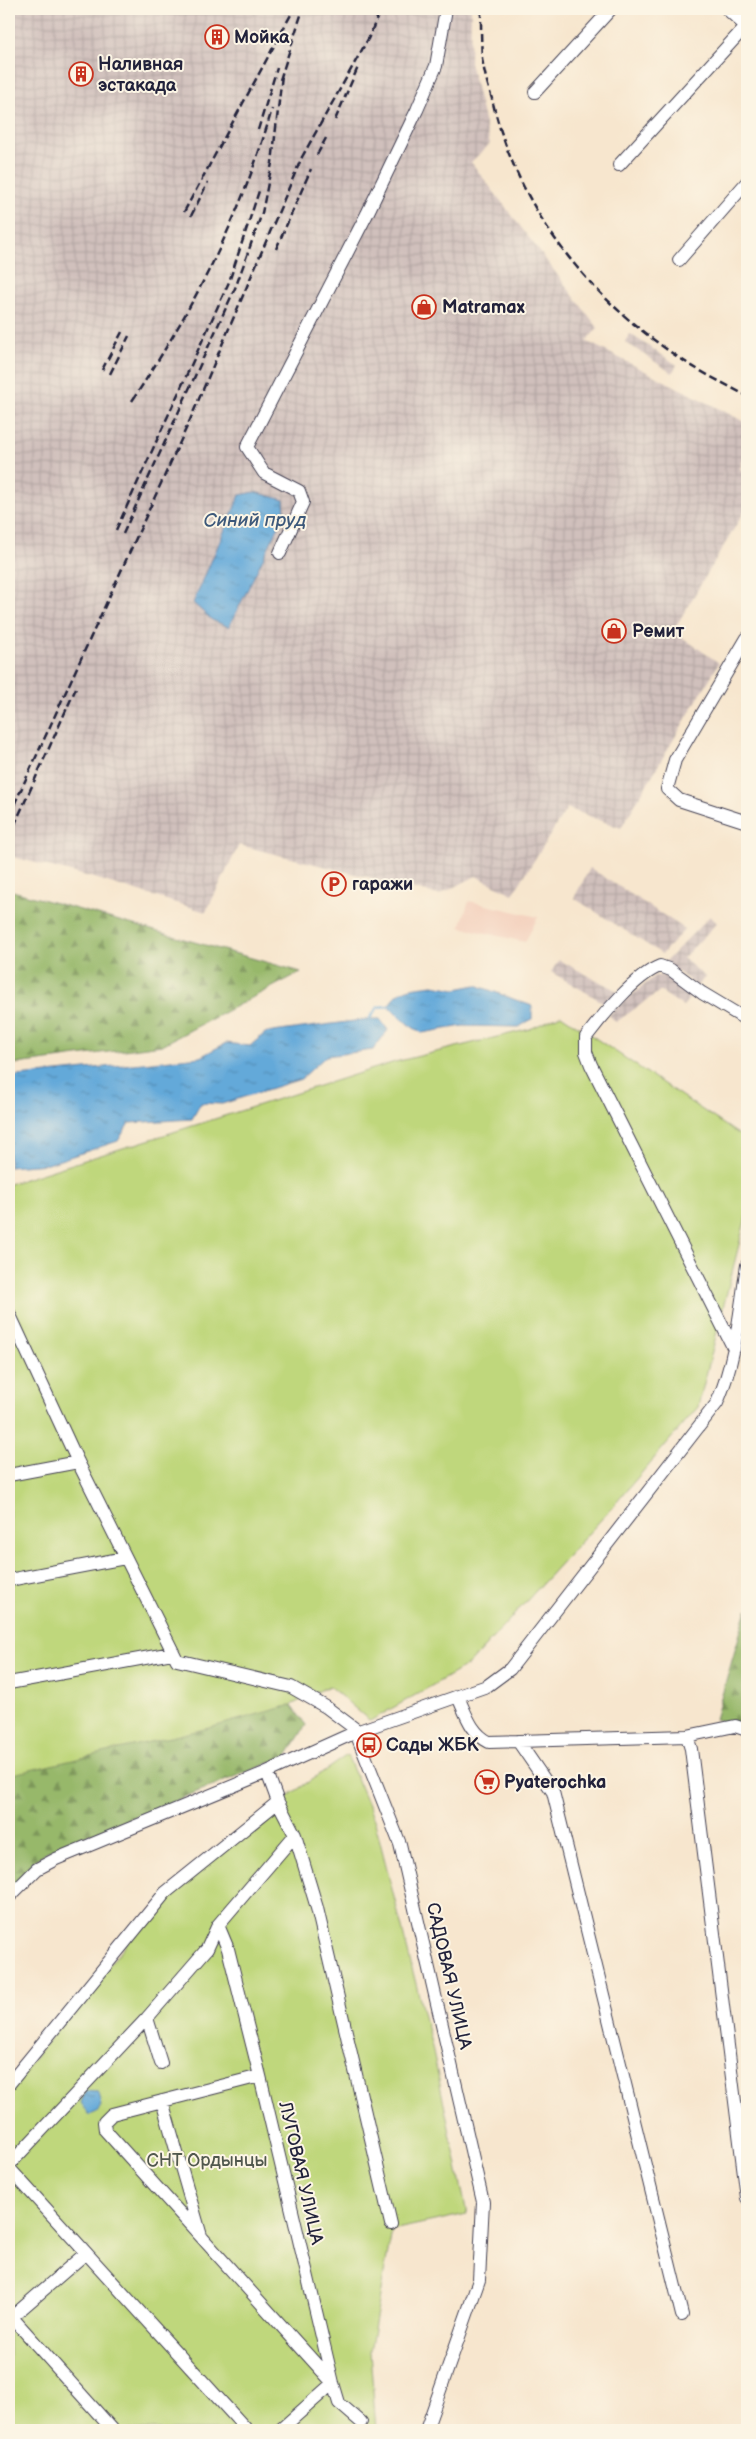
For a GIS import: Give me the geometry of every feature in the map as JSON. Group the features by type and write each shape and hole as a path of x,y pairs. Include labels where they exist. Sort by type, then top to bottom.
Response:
{"street":[{"path":"280,553 303,502 299,491 264,473 247,447 367,214 417,110 436,66 446,9"},
{"path":"535,92 611,9"},
{"path":"620,164 747,26 727,9"},
{"path":"678,260 747,182"},
{"path":"747,638 675,760 667,789 679,800 747,822"},
{"path":"734,1349 591,1065 586,1052 586,1037 646,972 660,966 671,970 702,993 747,1020"},
{"path":"9,1897 37,1870 56,1859 267,1772 356,1732 487,1686 510,1669 717,1403 726,1382 734,1349 747,1265"},
{"path":"9,1313 78,1462 177,1660 291,1687 326,1707 354,1728 356,1732"},
{"path":"9,1475 78,1462"},
{"path":"9,1580 125,1558"},
{"path":"9,1683 172,1653"},
{"path":"458,1697 479,1737 489,1742 687,1736 735,1726 747,1730"},
{"name":"САДОВАЯ УЛИЦА","path":"356,1732 400,1844 483,2202 479,2280 426,2430"},
{"path":"687,1736 691,1749 741,2106 747,2198"},
{"path":"518,1741 553,1792 682,2314"},
{"path":"267,1772 278,1802 295,1835 317,1908 391,2224"},
{"path":"9,2084 165,1893 278,1802"},
{"path":"247,2430 9,2166 147,2018 207,1949 218,1925 295,1835"},
{"name":"ЛУГОВАЯ УЛИЦА","path":"218,1925 228,1949 339,2404 361,2422"},
{"path":"147,2018 161,2063"},
{"path":"260,2076 112,2114 104,2122 105,2130 333,2383 280,2430"},
{"path":"162,2101 202,2239"},
{"path":"86,2253 10,2316 113,2430"}],"shaded area":[{"path":"9,9 471,9 470,63 490,144 471,162 598,328 586,341 747,423 747,449 740,469 747,474 747,507 673,631 719,663 621,828 567,808 513,894 476,876 439,895 239,845 206,912 94,878 9,856"},
{"path":"630,334 677,365 672,373 625,342"},
{"path":"590,868 685,929 662,954 574,898"},
{"path":"469,901 538,917 525,942 460,927"},
{"path":"710,916 717,923 683,958 705,977 697,986 665,962"},
{"path":"559,960 621,993 608,1005 551,972"},
{"path":"655,976 666,976 693,994 683,1006 660,991 616,1022 609,1015"}],"green space":[{"path":"9,890 301,972 162,1045 9,1065"},
{"path":"561,1015 747,1140 747,1213 698,1407 609,1511 468,1665 370,1721 329,1686 291,1705 209,1728 9,1775 9,1184 395,1062 530,1029"},
{"path":"747,1609 747,1729 715,1719"},
{"path":"275,1703 291,1705 306,1725 287,1756 46,1852 31,1864 9,1894 9,1764"},
{"name":"СНТ Ордынцы","path":"347,1755 375,1822 433,2051 467,2214 392,2230 370,2352 376,2430 9,2430 9,2089 152,1912 238,1831"}],"water":[{"name":"Синий пруд","path":"255,492 284,500 285,514 229,627 212,620 193,603 240,495"},
{"path":"433,985 456,989 476,985 532,1006 532,1019 519,1027 463,1026 422,1033 409,1025 388,1006 402,991"},
{"path":"380,1019 388,1030 373,1050 326,1056 301,1079 222,1104 201,1103 192,1119 129,1123 118,1141 48,1164 9,1167 9,1077 200,1057 226,1043 250,1046 265,1033"},
{"path":"85,2091 98,2092 101,2105 97,2112 90,2115 81,2103"}],"waterway":[{"path":"369,1019 378,1007 388,1006"}],"railway":[{"path":"184,212 294,9"},
{"path":"280,80 303,9"},
{"path":"9,816 190,420 302,157 368,39 381,9"},
{"path":"481,9 482,58 503,139 519,177 538,213 561,247 587,279 647,335 705,374 747,396"},
{"path":"335,120 358,67"},
{"path":"258,130 277,68"},
{"path":"123,534 236,286 262,213 272,163 282,75"},
{"path":"132,401 175,332 214,261 246,187 272,109"},
{"path":"317,155 326,138"},
{"path":"276,249 311,169"},
{"path":"191,216 208,182"},
{"path":"116,530 229,282 259,191"},
{"path":"102,370 122,332"},
{"path":"110,374 129,336"},
{"path":"14,826 76,688"}],"place":[{"name":"Мойка","path":"217,37"},
{"name":"Наливная эстакада","path":"81,74"},
{"name":"Matramax","path":"424,307"},
{"name":"Ремит","path":"614,631"},
{"name":"гаражи","path":"334,884"},
{"name":"Сады ЖБК","path":"369,1745"},
{"name":"Pyaterochka","path":"487,1782"}]}
